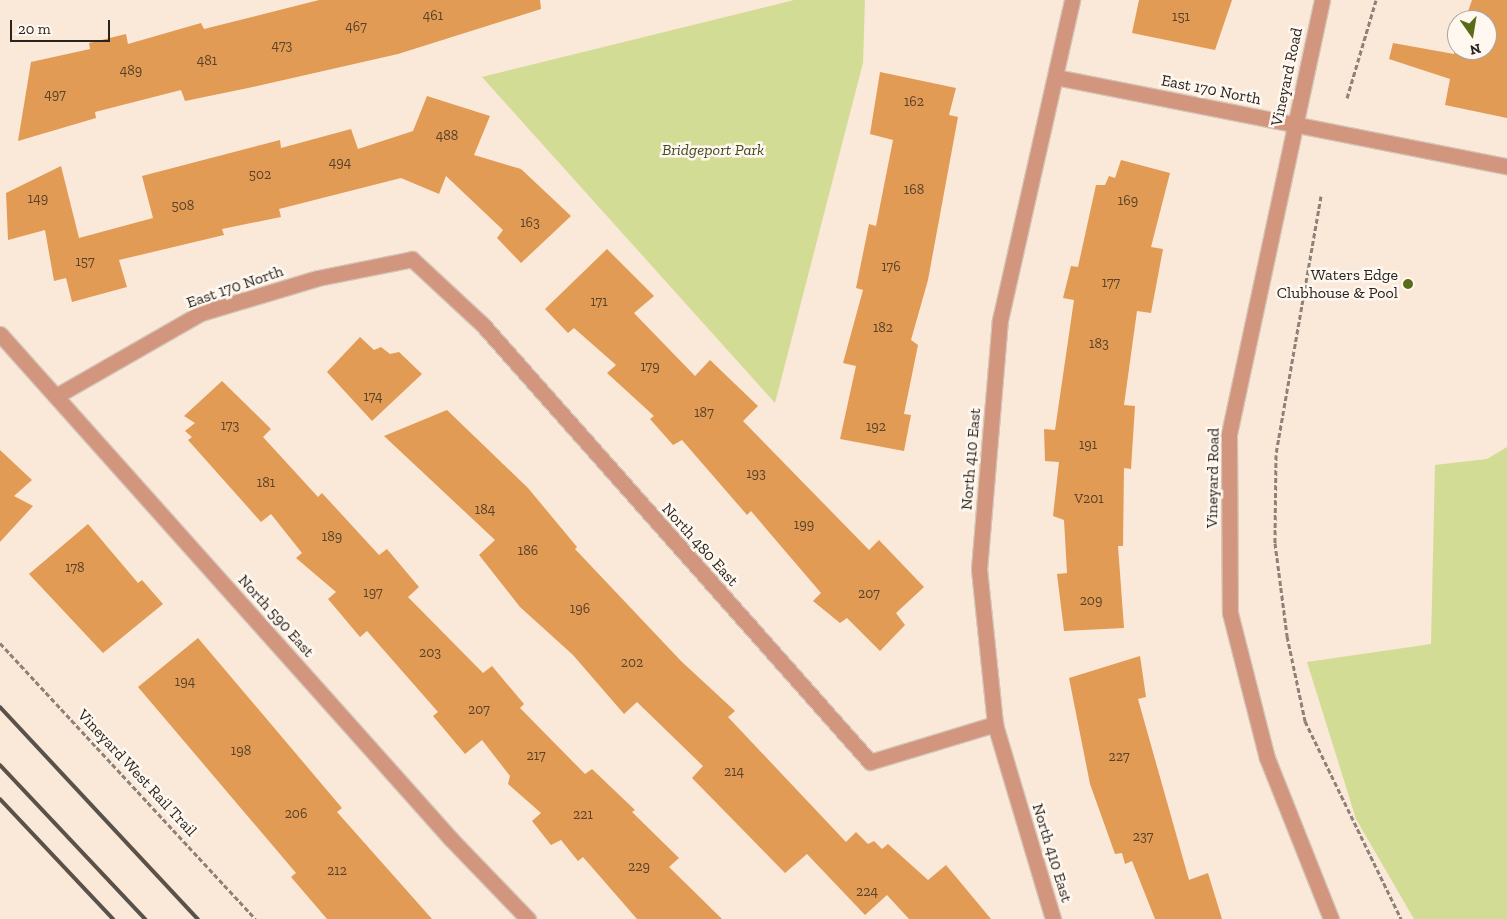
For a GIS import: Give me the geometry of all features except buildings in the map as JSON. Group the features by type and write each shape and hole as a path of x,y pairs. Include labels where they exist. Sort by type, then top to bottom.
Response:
{"street":[{"name":"North 410 East","path":"1054,919 995,724 979,569 1000,320 1072,0"},
{"name":"Vineyard Road","path":"1322,0 1229,435 1230,613 1266,758 1331,919"},
{"name":"East 170 North","path":"1056,77 1507,166"},
{"name":"East 170 North","path":"56,396 201,313 318,278 412,259"},
{"name":"North 480 East","path":"412,259 482,324 870,762 995,724"},
{"name":"North 590 East","path":"0,334 451,839 528,919"}],"path":[{"path":"1347,98 1376,0"},
{"path":"1321,196 1276,455 1275,543 1287,636 1305,721 1402,919"},
{"name":"Vineyard West Rail Trail","path":"0,643 256,919"}],"green space":[{"name":"Bridgeport Park","path":"794,0 865,0 863,63 775,403 482,77"},
{"path":"1507,447 1507,919 1414,919 1356,819 1307,662 1431,644 1435,465 1487,459"}],"railway":[{"path":"0,707 198,919"},
{"path":"0,765 145,919"},
{"path":"0,799 113,919"}],"place":[{"name":"Waters Edge Clubhouse & Pool","path":"1408,284"}]}
